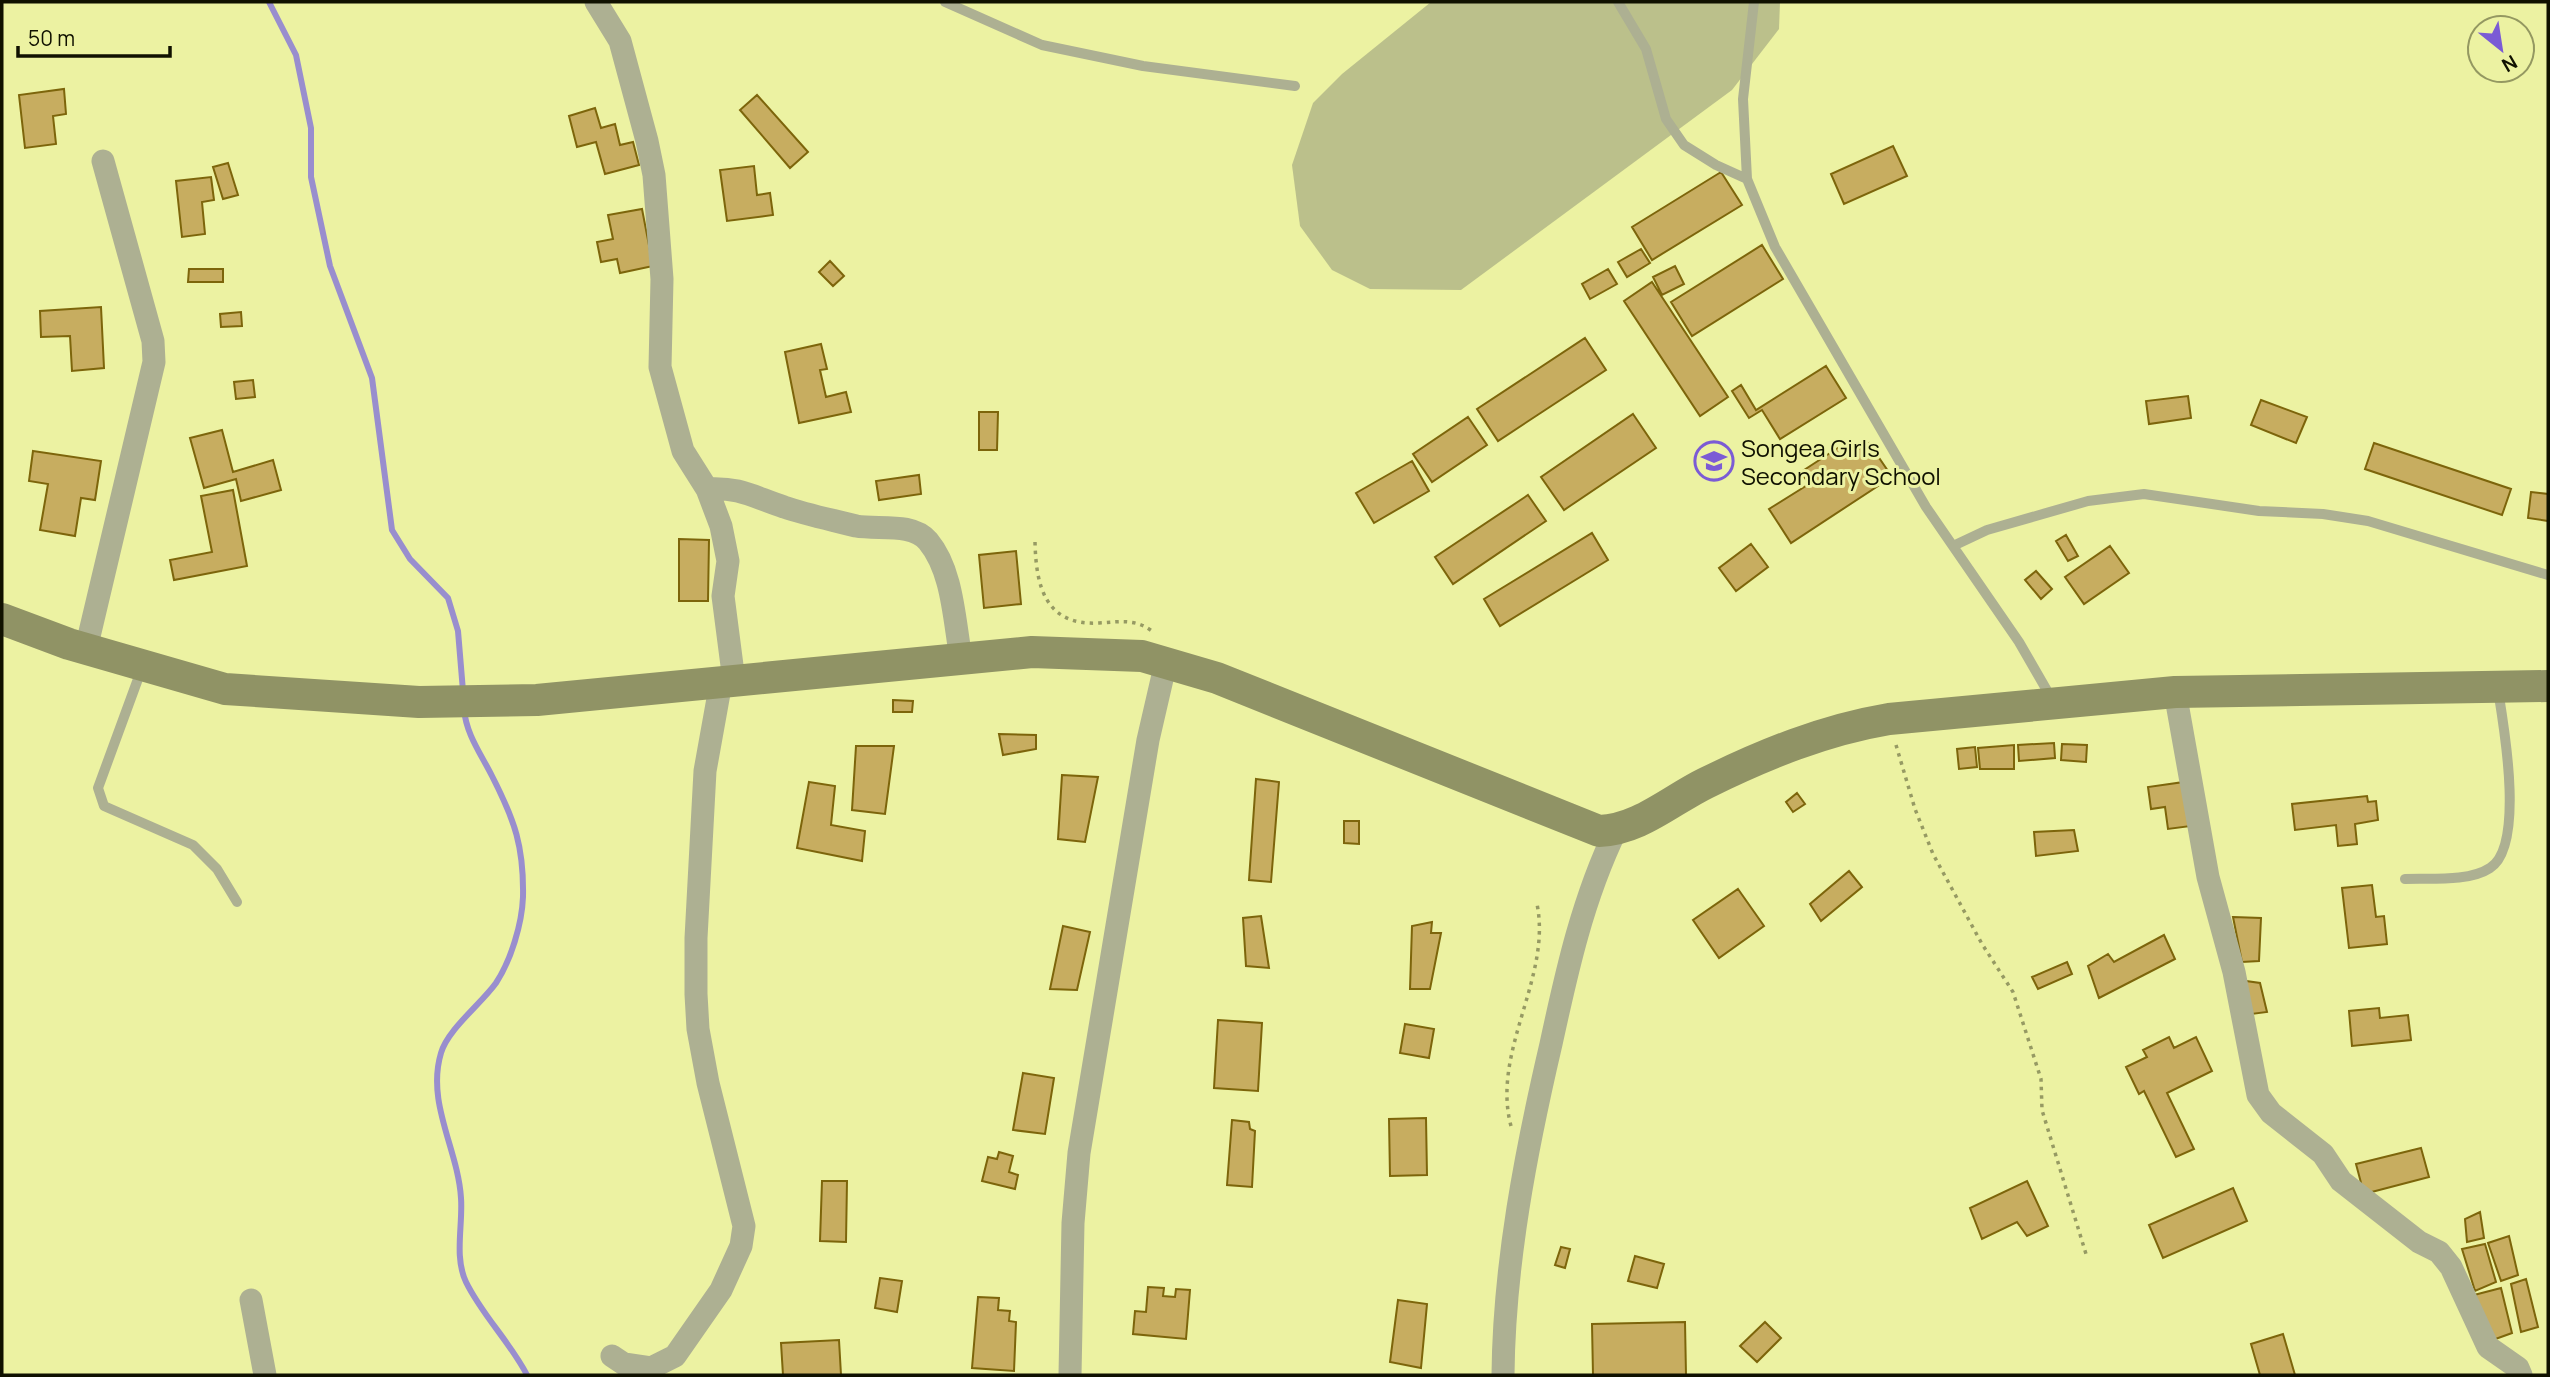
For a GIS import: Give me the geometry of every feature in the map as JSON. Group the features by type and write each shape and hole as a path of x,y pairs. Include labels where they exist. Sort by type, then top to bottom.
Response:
{"street":[{"path":"596,2 620,41 640,105 654,175 662,279 660,368 683,451 707,489 721,526 728,561 723,596 728,682 705,771 696,938 696,994 698,1030 708,1083 744,1226 741,1246 722,1290 674,1356 652,1368 624,1364 612,1356"},
{"path":"86,649 154,362 153,341 103,161"},
{"path":"707,489 729,488 748,492 783,507 858,526 918,532 927,540 942,563 961,658"},
{"path":"721,526 748,492"},
{"path":"2,620 86,649 225,689 419,702 502,701 1032,652 1112,653 1165,661 1274,700 1599,831 1616,830 1634,824 1705,784 1794,743 1848,726 1889,719 2053,701 2175,692 2548,687"},
{"path":"1070,1375 1073,1223 1079,1153 1148,740 1165,661"},
{"path":"2175,692 2208,877 2234,972 2258,1095 2271,1113 2323,1154 2342,1181 2420,1242 2439,1252 2451,1267 2488,1347 2519,1372"},
{"path":"1503,1375 1509,1289 1525,1168 1565,978 1594,875 1616,830"},
{"path":"251,1300 265,1375"}],"lane":[{"path":"944,2 1042,45 1143,66 1295,86"},
{"path":"1618,2 1646,49 1666,119 1684,145 1716,165 1746,179"},
{"path":"1754,2 1743,99 1746,179 1775,247 1831,348 1879,423 1926,507 2019,642 2053,701"},
{"path":"1953,546 1987,530 2088,501 2144,494 2259,511 2323,514 2368,520 2548,575"},
{"path":"143,666 98,788 100,801 104,806 192,845 217,869 237,902"},
{"path":"2405,879 2460,876 2487,870 2499,862 2505,847 2510,788 2498,687"}],"path":[{"path":"1035,542 1040,588 1051,607 1066,617 1083,622 1139,624 1158,638 1165,661"},
{"path":"1889,719 1914,810 1933,854 1982,944 2013,992 2022,1014 2041,1079 2042,1110 2086,1254"},
{"path":"1525,1168 1508,1115 1507,1097 1518,1025 1538,949 1540,929 1537,904"}],"green space":[{"path":"1431,2 1780,2 1779,29 1732,90 1461,290 1370,289 1332,270 1300,226 1292,165 1313,103 1342,74"}],"building":[{"path":"64,89 66,114 53,116 56,144 25,148 19,95"},
{"path":"757,95 808,152 790,168 740,110"},
{"path":"595,108 601,128 615,124 620,145 633,142 639,165 605,174 596,142 577,147 569,116"},
{"path":"1893,146 1907,176 1844,204 1831,174"},
{"path":"228,163 238,195 223,199 213,167"},
{"path":"754,166 757,195 770,193 773,215 727,221 720,170"},
{"path":"1721,172 1742,205 1652,260 1632,227"},
{"path":"211,177 214,200 202,202 205,234 182,237 176,181"},
{"path":"642,209 653,266 620,273 617,259 601,262 597,242 613,239 608,215"},
{"path":"1762,245 1783,279 1692,336 1671,302"},
{"path":"1641,249 1650,263 1627,277 1618,262"},
{"path":"830,261 844,276 833,286 819,272"},
{"path":"1675,266 1684,284 1662,295 1653,277"},
{"path":"189,269 223,269 223,282 188,282"},
{"path":"1608,269 1617,284 1590,299 1582,284"},
{"path":"1652,282 1728,397 1700,416 1624,301"},
{"path":"101,307 104,368 72,371 70,336 41,337 40,311"},
{"path":"241,312 242,326 221,327 220,314"},
{"path":"1585,338 1606,370 1498,441 1477,409"},
{"path":"821,344 827,369 820,370 826,397 846,392 851,412 799,423 785,352"},
{"path":"1826,366 1846,398 1780,439 1762,410 1749,418 1732,391 1741,385 1756,410"},
{"path":"253,380 255,397 236,399 234,382"},
{"path":"2188,396 2191,418 2149,424 2146,401"},
{"path":"2261,400 2307,417 2296,443 2251,425"},
{"path":"979,412 998,412 997,450 979,450"},
{"path":"1633,414 1656,448 1564,510 1541,477"},
{"path":"1468,417 1487,445 1432,482 1413,454"},
{"path":"222,430 233,472 273,460 281,490 241,501 236,479 204,488 190,438"},
{"path":"1847,442 1854,452 1869,443 1888,471 1874,480 1878,486 1791,543 1769,509 1809,484 1801,472"},
{"path":"2374,443 2511,489 2502,515 2365,469"},
{"path":"33,451 101,461 95,500 81,498 75,536 40,530 48,484 29,481"},
{"path":"1412,461 1429,491 1374,523 1356,493"},
{"path":"919,475 921,494 879,500 876,481"},
{"path":"233,490 247,566 174,580 170,560 212,552 201,496"},
{"path":"2531,492 2548,494 2548,521 2528,518"},
{"path":"1528,495 1546,521 1453,584 1435,557"},
{"path":"1592,533 1608,560 1500,626 1484,599"},
{"path":"2066,535 2078,556 2068,561 2056,541"},
{"path":"679,539 709,540 708,601 679,601"},
{"path":"1751,544 1768,567 1736,591 1719,568"},
{"path":"2110,546 2129,573 2084,604 2065,577"},
{"path":"1016,551 1021,604 984,608 979,555"},
{"path":"2036,571 2052,589 2041,599 2025,580"},
{"path":"893,700 913,701 912,712 893,712"},
{"path":"999,734 1036,735 1036,749 1003,755"},
{"path":"2054,743 2055,758 2019,761 2018,745"},
{"path":"2062,744 2087,745 2086,762 2061,760"},
{"path":"2014,745 2014,769 1980,769 1978,748"},
{"path":"856,746 894,746 885,814 852,810"},
{"path":"1975,747 1977,767 1959,769 1957,749"},
{"path":"1062,775 1098,777 1085,842 1058,839"},
{"path":"1256,779 1279,782 1271,882 1249,880"},
{"path":"809,782 835,786 831,825 865,831 862,861 797,848"},
{"path":"2184,782 2191,826 2168,829 2165,807 2151,809 2148,787"},
{"path":"1797,793 1805,804 1793,812 1786,802"},
{"path":"2367,796 2368,802 2376,801 2378,820 2355,824 2357,844 2338,846 2336,825 2295,830 2292,804"},
{"path":"1344,821 1359,821 1359,844 1344,843"},
{"path":"2074,830 2078,851 2036,856 2034,832"},
{"path":"1849,871 1862,887 1821,921 1810,904"},
{"path":"2372,885 2376,917 2384,916 2387,944 2349,948 2342,888"},
{"path":"1738,889 1764,926 1719,958 1693,920"},
{"path":"1261,916 1269,968 1246,966 1243,918"},
{"path":"2233,917 2261,918 2259,961 2242,962"},
{"path":"1432,922 1431,933 1441,933 1430,989 1410,989 1412,926"},
{"path":"1063,926 1090,932 1077,990 1050,989"},
{"path":"2164,935 2175,959 2099,998 2088,966 2108,954 2114,962"},
{"path":"2067,962 2072,974 2038,989 2032,977"},
{"path":"2239,980 2260,983 2267,1012 2244,1015"},
{"path":"2379,1008 2380,1018 2408,1015 2411,1040 2352,1046 2349,1011"},
{"path":"1218,1020 1262,1023 1258,1091 1214,1088"},
{"path":"1405,1024 1434,1029 1429,1058 1400,1053"},
{"path":"2169,1037 2174,1048 2196,1037 2212,1071 2167,1093 2194,1149 2176,1157 2144,1091 2139,1094 2126,1067 2147,1057 2143,1050"},
{"path":"1023,1073 1054,1078 1045,1134 1013,1130"},
{"path":"1426,1118 1427,1175 1390,1176 1389,1119"},
{"path":"1232,1120 1249,1122 1250,1129 1255,1131 1252,1187 1227,1185"},
{"path":"2421,1148 2429,1177 2364,1194 2356,1164"},
{"path":"999,1152 1013,1156 1009,1172 1018,1175 1015,1189 982,1181 988,1157 997,1159"},
{"path":"999,1152 1013,1156 1009,1172 1018,1175 1015,1189 982,1181 988,1157 997,1159"},
{"path":"822,1181 847,1181 846,1242 820,1241"},
{"path":"2027,1181 2048,1226 2027,1236 2017,1222 1982,1239 1970,1208"},
{"path":"2233,1188 2247,1221 2163,1258 2149,1225"},
{"path":"2480,1212 2484,1238 2467,1242 2465,1219"},
{"path":"2509,1236 2518,1275 2501,1281 2488,1243"},
{"path":"2485,1244 2496,1282 2475,1291 2462,1249"},
{"path":"1561,1247 1570,1249 1565,1268 1555,1265"},
{"path":"1635,1256 1664,1264 1657,1288 1628,1281"},
{"path":"880,1278 902,1281 897,1312 875,1308"},
{"path":"2526,1279 2538,1327 2521,1332 2511,1284"},
{"path":"1148,1287 1164,1288 1163,1296 1175,1297 1176,1289 1190,1290 1186,1339 1133,1334 1135,1311 1146,1312"},
{"path":"2501,1288 2512,1333 2490,1341 2474,1295"},
{"path":"978,1297 999,1298 998,1310 1010,1311 1009,1321 1016,1322 1014,1371 972,1368"},
{"path":"1398,1300 1427,1304 1421,1368 1390,1362"},
{"path":"1685,1322 1686,1375 1593,1375 1592,1324"},
{"path":"1765,1322 1781,1338 1757,1362 1740,1346"},
{"path":"2283,1334 2295,1375 2260,1375 2251,1344"},
{"path":"839,1340 841,1375 783,1375 781,1343"}],"waterway":[{"path":"269,2 296,55 311,128 311,177 330,266 372,378 392,530 410,559 448,598 458,631 463,691"},
{"path":"464,709 471,735 512,821 520,849 523,897 511,953 496,983 445,1044 437,1072 437,1090 459,1180 462,1272 473,1294 527,1375"}],"place":[{"name":"Songea Girls Secondary School","path":"1714,461"}]}
